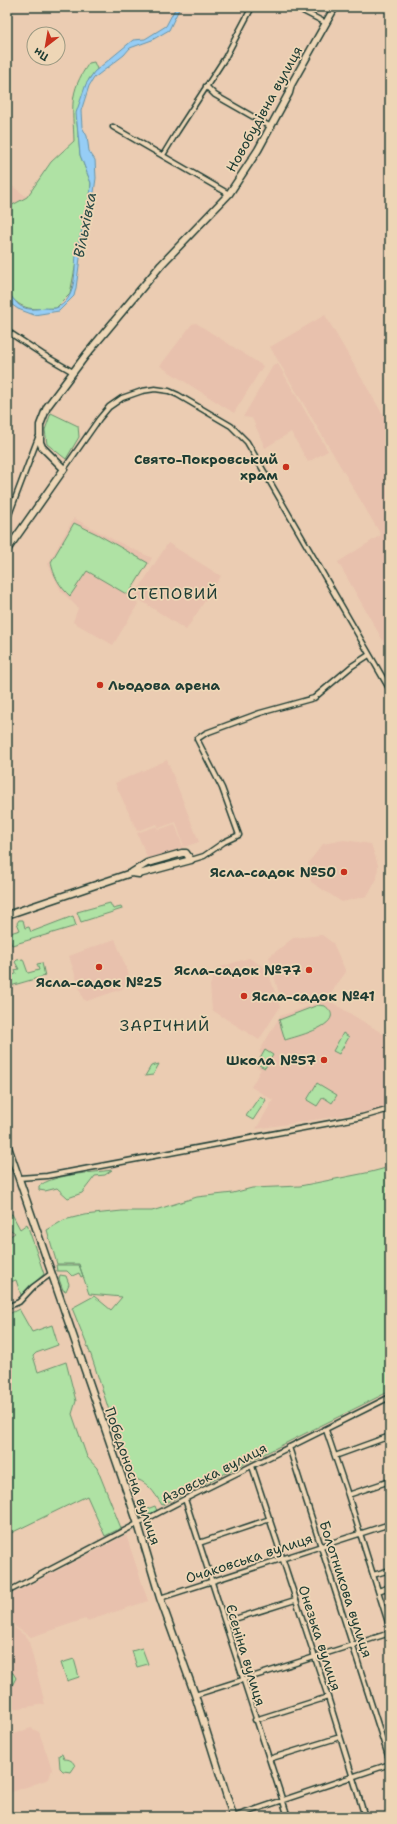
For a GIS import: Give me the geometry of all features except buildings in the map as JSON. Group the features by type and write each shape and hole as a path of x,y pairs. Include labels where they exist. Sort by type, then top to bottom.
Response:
{"street":[{"path":"163,155 225,58 252,7"},
{"path":"295,7 326,23"},
{"name":"Новобудівна вулиця","path":"40,434 40,425 47,407 73,372 161,265 229,194 270,128 289,93 291,85 335,7"},
{"path":"206,86 215,95 270,128"},
{"path":"113,127 229,194"},
{"path":"7,331 73,372"},
{"path":"7,550 98,419 109,407 122,398 142,391 155,389 178,394 231,426 246,442 390,690"},
{"path":"40,434 42,447 64,469"},
{"path":"7,520 40,434"},
{"path":"7,915 131,873 147,863 182,853 186,853 191,860 204,856 224,842 239,835 222,788 197,739 206,733 260,713 314,698 352,666 369,655"},
{"path":"19,1178 47,1176 237,1141 362,1117 390,1109"},
{"name":"Победоносна вулиця","path":"7,1144 138,1524 160,1598 195,1695 232,1817"},
{"path":"7,1307 19,1302 33,1287 52,1273"},
{"name":"Азовська вулиця","path":"7,1594 185,1499 390,1397"},
{"path":"326,1430 390,1629"},
{"path":"335,1456 390,1436"},
{"name":"Болотникова вулиця","path":"289,1447 390,1763"},
{"name":"Онезька вулиця","path":"252,1466 328,1697 365,1817"},
{"path":"348,1495 390,1481"},
{"name":"Єсеніна вулиця","path":"185,1499 255,1720 288,1817"},
{"path":"199,1543 270,1519"},
{"name":"Очаковська вулиця","path":"160,1598 390,1524"},
{"path":"374,1576 390,1570"},
{"path":"378,1591 390,1587"},
{"path":"224,1622 295,1600"},
{"path":"195,1695 390,1633"},
{"path":"255,1720 328,1697"},
{"path":"269,1759 340,1737"},
{"path":"232,1817 390,1763"}],"shaded area":[{"path":"7,182 27,197 7,208"},
{"path":"325,315 390,427 390,653 338,562 381,535 270,347"},
{"path":"196,323 263,366 234,413 160,366 192,324"},
{"path":"274,364 278,364 328,451 308,462 291,432 265,448 252,418 243,417"},
{"path":"74,518 114,540 152,558 128,596 138,604 113,645 73,622 78,608 61,591 48,564"},
{"path":"168,543 221,576 186,630 134,596"},
{"path":"167,760 199,842 184,847 176,822 159,828 157,824 137,831 115,783"},
{"path":"175,824 183,847 148,859 137,833 157,826 158,830"},
{"name":"Ясла-садок №50","path":"344,840 371,844 378,865 377,879 367,896 342,902 311,882 308,863 323,844"},
{"name":"Ясла-садок №77","path":"322,935 333,943 346,972 330,994 300,1005 279,994 269,957 293,938"},
{"name":"Ясла-садок №25","path":"115,939 130,978 122,989 87,1001 83,999 69,956"},
{"name":"Ясла-садок №41","path":"249,958 267,969 280,1007 259,1040 212,1010 210,985 217,968"},
{"name":"Школа №57","path":"328,1000 390,1038 390,1106 378,1110 256,1129 273,1100 251,1087 261,1069 255,1066 262,1055 259,1052 280,1016"},
{"path":"126,1535 148,1601 87,1621 85,1619 31,1637 14,1626 7,1609 7,1597"},
{"path":"7,1616 11,1625 28,1638 45,1704 7,1710"},
{"path":"31,1728 39,1732 52,1769 49,1779 9,1793 7,1792 7,1736"}],"green space":[{"path":"94,62 97,69 89,79 77,123 80,155 91,183 89,204 70,294 56,308 28,308 18,304 7,293 7,208 27,197 51,162 74,141 73,100 75,92 82,74 89,63"},
{"path":"51,413 78,426 79,437 66,459 47,444 45,430"},
{"path":"74,523 97,534 148,563 128,595 87,571 70,596 63,589 55,576 51,562"},
{"path":"110,903 113,909 121,907 122,909 81,922 77,912"},
{"path":"73,916 76,926 12,945 7,934 20,930 17,923 19,920 23,920 25,928 29,927 31,932"},
{"path":"23,959 28,973 39,970 37,964 42,963 45,976 7,987 7,976 16,974 15,970 19,969 15,962"},
{"path":"318,1005 325,1006 331,1013 331,1018 326,1024 308,1033 285,1040 279,1020"},
{"path":"343,1033 349,1037 339,1054 333,1051"},
{"path":"265,1050 273,1055 265,1068 257,1064"},
{"path":"159,1064 153,1075 145,1076 151,1066"},
{"path":"317,1083 337,1095 332,1103 323,1097 317,1106 307,1100"},
{"path":"260,1096 266,1100 253,1120 246,1116"},
{"path":"390,1167 390,1391 162,1505 150,1487 137,1479 131,1478 91,1355 72,1308 94,1296 111,1310 122,1297 89,1294 79,1264 57,1264 47,1230 64,1220 84,1215 122,1211 152,1211 197,1197 233,1193 252,1188 300,1186"},
{"path":"112,1170 105,1175 95,1176 82,1193 68,1198 57,1188 45,1191 39,1190 39,1186 46,1182 64,1176"},
{"path":"12,1214 20,1229 27,1224 44,1274 21,1295 16,1280 7,1283 7,1238 15,1233 11,1230 7,1235 7,1215"},
{"path":"56,1265 79,1265 83,1276 81,1277 79,1273 72,1276 67,1271 57,1271"},
{"path":"60,1275 66,1276 69,1284 66,1291 63,1290 59,1279"},
{"path":"19,1309 32,1332 52,1325 58,1345 36,1353 33,1356 38,1372 66,1362 76,1401 72,1414 87,1457 97,1468 121,1528 105,1536 87,1496 7,1535 7,1315"},
{"path":"155,1506 157,1511 149,1516 141,1517 138,1514 139,1512"},
{"path":"142,1648 148,1664 137,1667 132,1651"},
{"path":"74,1659 79,1677 67,1681 61,1663"},
{"path":"7,1670 13,1673 16,1678 7,1695"},
{"path":"62,1754 64,1759 70,1760 75,1766 71,1772 63,1771 60,1768 59,1755"}],"water":[{"name":"Вільхівка","path":"176,7 180,7 169,30 152,40 130,48 124,55 94,78 89,86 81,111 82,127 87,136 89,151 95,160 96,178 92,207 81,251 74,296 59,311 34,315 18,309 8,302 7,293 22,307 34,309 56,308 68,299 71,292 76,255 91,192 91,183 80,155 76,113 86,84 94,72 133,40 145,39 166,26"}],"place":[{"name":"Свято-Покровський храм","path":"286,467"},
{"name":"Льодова арена","path":"100,685"},
{"name":"Ясла-садок №50","path":"344,872"},
{"name":"Ясла-садок №25","path":"99,967"},
{"name":"Ясла-садок №77","path":"309,970"},
{"name":"Ясла-садок №41","path":"244,996"},
{"name":"Школа №57","path":"324,1060"}],"district":[{"name":"СТЕПОВИЙ","path":"173,593"},
{"name":"ЗАРІЧНИЙ","path":"165,1025"}]}
